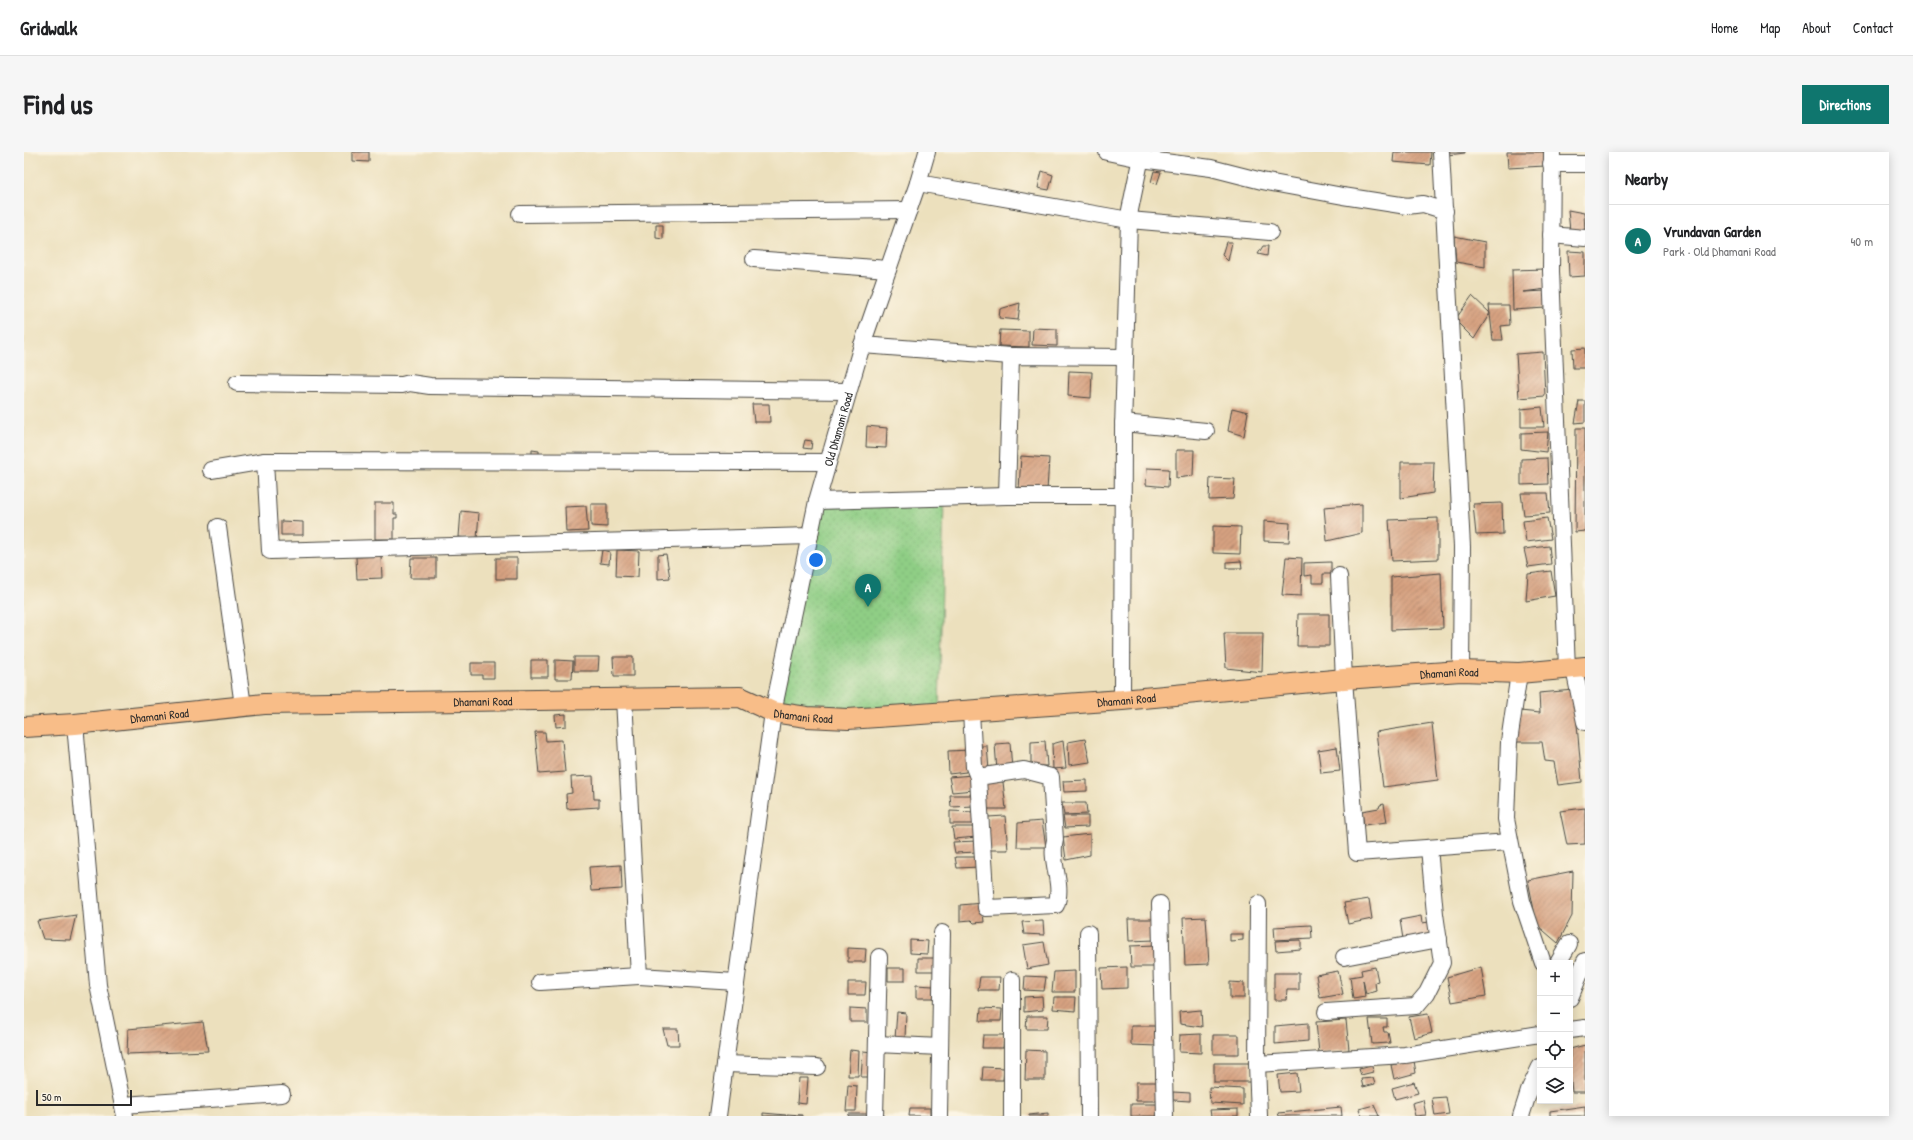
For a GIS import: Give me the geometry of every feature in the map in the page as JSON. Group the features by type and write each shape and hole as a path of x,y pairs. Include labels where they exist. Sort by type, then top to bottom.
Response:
{"main road":[{"name":"Dhamani Road","path":"24,727 75,724 264,704 740,697 773,712 807,717 848,719 1122,700 1344,678 1462,671 1519,673 1575,668"}],"street":[{"name":"Old Dhamani Road","path":"718,1116 773,712 817,501 862,345 909,210 927,152"},
{"path":"1107,152 1142,156 1211,168 1262,181 1407,206 1423,204 1445,211"},
{"path":"1441,152 1462,547 1462,671"},
{"path":"1122,700 1123,423 1130,210 1142,156"},
{"path":"1585,164 1552,158 1551,235 1551,270 1575,668 1585,722"},
{"path":"918,183 1130,220 1270,232"},
{"path":"520,214 909,210"},
{"path":"1551,235 1585,238"},
{"path":"754,259 888,269"},
{"path":"862,345 1011,356 1125,357"},
{"path":"1007,496 1011,356"},
{"path":"237,383 402,385 410,383 430,386 848,391"},
{"path":"1123,423 1206,431"},
{"path":"210,470 265,461 828,462"},
{"path":"265,461 270,551 810,536"},
{"path":"817,501 1007,496 1123,496"},
{"path":"218,527 243,706"},
{"path":"1339,576 1344,678 1357,853 1509,842"},
{"path":"1519,673 1509,742 1506,820 1509,842 1522,902 1542,960"},
{"path":"624,699 639,976"},
{"path":"971,711 974,767 978,777 1024,770 1051,777 1055,840 1053,848 1059,897 1056,906 986,908 978,778"},
{"path":"75,724 98,985 124,1110 282,1094"},
{"path":"1326,1012 1416,1006 1427,993 1442,963 1429,848"},
{"path":"1160,904 1165,1116"},
{"path":"1258,904 1257,1064 1259,1116"},
{"path":"939,1116 942,933"},
{"path":"1088,933 1089,1116"},
{"path":"1344,957 1439,939"},
{"path":"1560,960 1569,944"},
{"path":"875,1116 879,956"},
{"path":"1571,996 1585,961"},
{"path":"540,982 639,976 736,982"},
{"path":"1012,980 1012,1116"},
{"path":"1573,1030 1585,1028"},
{"path":"1257,1064 1405,1055 1537,1034"},
{"path":"877,1044 940,1047"},
{"path":"725,1064 817,1067"},
{"path":"1521,1116 1530,1088 1540,1068"}],"green space":[{"path":"944,498 939,713 773,712 817,501"}],"building":[{"path":"352,152 369,152 369,162 352,161"},
{"path":"1394,152 1431,152 1430,165 1393,162"},
{"path":"1447,152 1465,152 1465,153 1447,155"},
{"path":"1507,152 1544,152 1545,166 1508,168"},
{"path":"1042,171 1053,175 1049,190 1038,188"},
{"path":"1154,171 1161,172 1157,184 1151,182"},
{"path":"1568,210 1584,213 1585,232 1570,231"},
{"path":"656,225 663,225 663,239 656,238"},
{"path":"1454,236 1485,242 1485,267 1456,262"},
{"path":"1226,242 1232,242 1228,261 1222,255"},
{"path":"1263,246 1268,246 1267,256 1258,254"},
{"path":"1568,251 1585,252 1585,276 1569,277"},
{"path":"1545,269 1546,289 1523,292 1546,291 1546,308 1513,310 1512,270"},
{"path":"1472,296 1490,313 1474,339 1455,320"},
{"path":"1020,303 1018,320 999,318 1000,309"},
{"path":"1489,305 1509,305 1510,325 1501,326 1503,340 1493,340"},
{"path":"1033,328 1057,329 1057,346 1032,345"},
{"path":"1000,330 1029,331 1029,347 999,346"},
{"path":"1585,348 1585,368 1573,368 1572,349"},
{"path":"1543,352 1545,396 1519,398 1516,354"},
{"path":"1069,371 1092,372 1091,398 1068,396"},
{"path":"1579,401 1585,401 1585,422 1575,423"},
{"path":"752,404 769,404 770,422 754,422"},
{"path":"1542,407 1544,427 1521,427 1521,409"},
{"path":"1232,408 1248,412 1244,436 1228,431"},
{"path":"867,426 887,428 886,448 866,447"},
{"path":"1576,428 1585,428 1585,531 1575,532"},
{"path":"1548,432 1546,452 1521,449 1521,433"},
{"path":"805,440 812,441 811,449 803,448"},
{"path":"532,450 539,451 539,457 532,457"},
{"path":"1176,450 1194,450 1193,476 1176,478"},
{"path":"1021,456 1049,458 1047,491 1019,490"},
{"path":"1547,458 1548,484 1521,485 1521,459"},
{"path":"1401,462 1434,462 1433,493 1401,498"},
{"path":"1147,468 1169,469 1168,487 1146,485"},
{"path":"1210,478 1235,479 1233,499 1209,500"},
{"path":"1521,493 1548,493 1550,513 1524,515"},
{"path":"375,503 394,503 394,514 397,514 397,518 394,518 394,539 375,539"},
{"path":"1502,503 1503,534 1476,535 1473,504"},
{"path":"591,504 607,504 607,527 591,526"},
{"path":"1362,504 1362,533 1327,541 1324,507"},
{"path":"586,506 588,531 566,532 565,507"},
{"path":"461,511 479,513 477,539 459,537"},
{"path":"1438,518 1438,559 1392,561 1389,520"},
{"path":"1547,518 1551,539 1526,542 1523,521"},
{"path":"281,521 303,522 303,535 281,535"},
{"path":"1264,521 1290,523 1289,542 1264,541"},
{"path":"1213,526 1241,527 1240,554 1213,553"},
{"path":"1549,546 1551,564 1528,567 1524,549"},
{"path":"602,550 610,552 609,564 600,563"},
{"path":"617,550 639,551 638,577 616,576"},
{"path":"666,554 670,578 658,579 658,555"},
{"path":"381,556 382,578 357,579 356,557"},
{"path":"1286,557 1302,558 1301,596 1282,595"},
{"path":"411,558 436,558 436,578 410,578"},
{"path":"496,558 517,558 517,579 496,579"},
{"path":"1241,561 1242,568 1227,568 1227,562"},
{"path":"1331,562 1331,574 1323,574 1323,583 1312,583 1312,575 1304,576 1304,563"},
{"path":"1551,571 1555,596 1526,601 1528,574"},
{"path":"1441,573 1443,628 1391,630 1391,577"},
{"path":"1298,614 1329,614 1329,646 1297,646"},
{"path":"1224,633 1263,633 1262,672 1226,668"},
{"path":"574,657 599,657 598,671 574,671"},
{"path":"613,657 633,657 633,676 614,676"},
{"path":"531,660 548,660 548,677 531,677"},
{"path":"555,660 573,661 572,679 555,679"},
{"path":"471,663 494,663 494,678 482,678 482,675 471,675"},
{"path":"1574,690 1582,782 1558,785 1554,762 1545,761 1542,742 1517,742 1520,711 1540,713 1539,693"},
{"path":"566,714 566,726 556,727 555,715"},
{"path":"1432,723 1438,780 1383,787 1376,732"},
{"path":"535,732 545,732 546,741 562,740 565,772 539,774"},
{"path":"1085,739 1090,762 1069,765 1068,742"},
{"path":"1045,741 1047,766 1031,766 1031,742"},
{"path":"1063,741 1066,768 1053,769 1052,744"},
{"path":"1010,743 1012,770 997,771 995,744"},
{"path":"975,746 987,746 989,770 976,770"},
{"path":"1337,747 1340,771 1321,773 1318,750"},
{"path":"971,750 966,772 949,774 948,751"},
{"path":"972,775 974,790 952,792 949,777"},
{"path":"593,776 594,799 599,799 599,807 567,809 566,794 572,793 571,777"},
{"path":"1087,780 1087,791 1064,792 1063,781"},
{"path":"980,781 1003,782 1006,809 982,809"},
{"path":"950,795 974,795 975,806 951,807"},
{"path":"1062,803 1086,803 1087,814 1064,815"},
{"path":"1384,804 1387,822 1364,825 1362,811 1379,808 1380,805"},
{"path":"1585,808 1585,844 1567,845 1560,811"},
{"path":"950,811 975,812 976,824 950,824"},
{"path":"1005,816 1008,850 989,850 988,817"},
{"path":"1063,816 1088,816 1088,827 1065,828"},
{"path":"1042,821 1046,847 1017,847 1018,823"},
{"path":"952,827 977,827 977,837 954,839"},
{"path":"1090,834 1090,855 1066,860 1063,837"},
{"path":"977,841 978,852 955,853 953,842"},
{"path":"955,857 980,857 980,867 957,868"},
{"path":"621,865 622,889 591,891 589,867"},
{"path":"1573,871 1572,916 1558,943 1537,925 1528,880"},
{"path":"1369,899 1372,919 1348,924 1344,903"},
{"path":"982,903 984,922 974,923 971,920 960,921 960,905"},
{"path":"76,915 70,940 43,939 37,921"},
{"path":"1421,916 1422,923 1429,922 1431,935 1403,939 1400,920"},
{"path":"1206,917 1209,964 1185,965 1183,918"},
{"path":"1128,919 1154,919 1155,940 1129,941"},
{"path":"1043,921 1044,935 1024,934 1022,922"},
{"path":"1311,925 1312,938 1275,940 1274,927"},
{"path":"1230,934 1243,934 1243,940 1230,941"},
{"path":"910,940 928,941 927,954 910,953"},
{"path":"1301,940 1301,949 1276,951 1275,941"},
{"path":"1044,942 1048,965 1027,969 1023,945"},
{"path":"1156,945 1157,967 1131,967 1130,946"},
{"path":"848,948 866,949 865,962 848,962"},
{"path":"918,958 935,958 935,971 918,971"},
{"path":"1127,967 1127,988 1102,989 1101,968"},
{"path":"1375,967 1378,981 1375,982 1376,991 1366,994 1363,980 1365,997 1353,999 1350,977 1362,975 1361,970"},
{"path":"1481,967 1486,996 1452,1002 1447,977"},
{"path":"888,968 905,968 905,981 888,981"},
{"path":"1075,971 1075,992 1052,992 1054,972"},
{"path":"1338,971 1343,994 1320,998 1316,975"},
{"path":"1274,973 1299,973 1299,990 1287,990 1286,1000 1274,1000"},
{"path":"1025,976 1046,977 1044,991 1024,990"},
{"path":"980,977 1000,977 999,990 978,990"},
{"path":"848,982 866,982 865,995 848,995"},
{"path":"1230,982 1244,983 1244,998 1230,998"},
{"path":"916,985 933,986 933,998 916,998"},
{"path":"1042,996 1043,1010 1024,1012 1024,997"},
{"path":"1054,997 1076,997 1075,1011 1053,1009"},
{"path":"850,1008 867,1009 867,1022 850,1022"},
{"path":"981,1008 1002,1009 1001,1021 980,1021"},
{"path":"1201,1010 1202,1027 1180,1024 1179,1012"},
{"path":"897,1012 906,1013 905,1039 895,1039"},
{"path":"1428,1014 1432,1033 1414,1038 1409,1017"},
{"path":"1027,1016 1048,1016 1047,1029 1026,1029"},
{"path":"1369,1019 1387,1019 1387,1027 1383,1027 1384,1032 1388,1032 1390,1043 1372,1044"},
{"path":"1346,1020 1349,1050 1319,1053 1316,1022"},
{"path":"203,1022 208,1051 127,1054 128,1029"},
{"path":"1308,1023 1308,1041 1275,1044 1275,1026"},
{"path":"1131,1026 1157,1026 1157,1046 1131,1045"},
{"path":"663,1029 678,1029 679,1045 667,1045"},
{"path":"1201,1034 1201,1053 1179,1052 1180,1035"},
{"path":"983,1035 1004,1035 1003,1048 982,1048"},
{"path":"1213,1035 1239,1035 1239,1054 1213,1054"},
{"path":"1585,1045 1585,1092 1573,1092 1573,1048"},
{"path":"850,1050 859,1051 858,1076 848,1076"},
{"path":"1026,1050 1045,1051 1045,1080 1025,1080"},
{"path":"863,1051 872,1052 871,1077 861,1077"},
{"path":"1414,1061 1416,1073 1394,1079 1391,1065"},
{"path":"1214,1063 1250,1063 1250,1082 1214,1082"},
{"path":"1372,1066 1373,1072 1361,1075 1359,1069"},
{"path":"983,1067 1004,1068 1003,1080 982,1080"},
{"path":"1297,1073 1299,1091 1280,1092 1278,1075"},
{"path":"799,1078 808,1078 806,1104 797,1103"},
{"path":"1373,1078 1375,1084 1363,1087 1361,1079"},
{"path":"1136,1082 1157,1082 1157,1101 1136,1101"},
{"path":"1414,1082 1418,1093 1395,1099 1392,1088"},
{"path":"848,1085 857,1086 856,1111 846,1111"},
{"path":"1209,1087 1243,1089 1243,1105 1210,1103"},
{"path":"1173,1092 1190,1093 1190,1101 1173,1100"},
{"path":"1446,1097 1449,1114 1435,1116 1432,1098"},
{"path":"1423,1100 1426,1115 1415,1116 1412,1103"},
{"path":"1131,1104 1157,1104 1157,1116 1131,1116"},
{"path":"1374,1105 1379,1116 1362,1116 1359,1109"},
{"path":"1585,1106 1585,1116 1550,1116 1550,1111"},
{"path":"1341,1107 1342,1116 1279,1116 1278,1113"},
{"path":"910,1108 930,1108 930,1116 909,1116"},
{"path":"1238,1109 1238,1116 1211,1116 1210,1110"},
{"path":"763,1113 786,1115 786,1116 763,1116"},
{"path":"1048,1113 1048,1116 1029,1116 1029,1115"},
{"path":"787,1114 802,1115 802,1116 787,1116"},
{"path":"849,1114 869,1114 869,1116 848,1116"}],"place":[{"name":"Vrundavan Garden","path":"868,607"}]}
